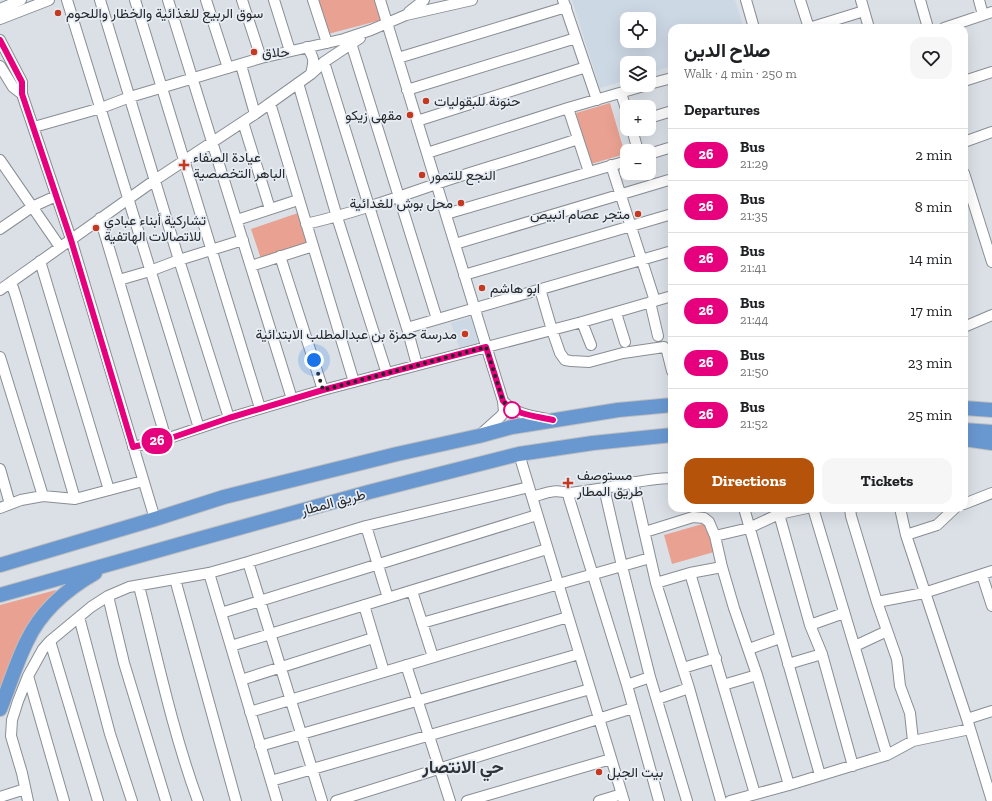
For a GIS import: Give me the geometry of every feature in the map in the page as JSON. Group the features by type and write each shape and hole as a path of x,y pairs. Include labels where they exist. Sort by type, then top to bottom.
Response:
{"highway":[{"path":"0,565 156,519 224,497 398,454 512,427 618,410 668,405"},
{"path":"968,407 992,406"},
{"path":"968,407 992,410"},
{"path":"968,430 992,432"},
{"name":"طريق المطار","path":"0,595 369,492 519,454 593,443 668,435"},
{"path":"968,440 992,443"},
{"path":"0,709 27,641 39,621 54,603 71,588 113,563"}],"street":[{"path":"0,9 20,0"},
{"path":"0,19 49,0"},
{"path":"67,0 199,428"},
{"path":"100,0 178,260 229,418"},
{"path":"136,0 260,408"},
{"path":"168,0 292,399"},
{"path":"206,0 228,68"},
{"path":"242,0 261,58"},
{"path":"274,0 290,51"},
{"path":"313,0 327,43"},
{"path":"380,0 503,401 504,412 479,436"},
{"path":"406,15 424,0"},
{"path":"34,127 101,108 130,97 261,58 327,43 371,30 406,15 472,0"},
{"path":"746,0 753,24"},
{"path":"800,0 808,24"},
{"path":"861,0 868,24"},
{"path":"920,0 927,24"},
{"path":"957,24 988,14 979,0"},
{"path":"398,58 565,4 597,100"},
{"path":"822,24 864,11"},
{"path":"0,290 155,180 255,114 311,74 324,62 371,30"},
{"path":"407,90 576,38"},
{"path":"0,40 22,82 22,94 71,240 156,519"},
{"path":"351,43 398,198 437,319"},
{"path":"307,47 313,57 314,62 311,74"},
{"path":"324,62 417,364"},
{"path":"241,65 255,114"},
{"path":"417,121 586,67"},
{"path":"1,70 13,87 22,94"},
{"path":"968,80 992,72"},
{"path":"656,83 668,79"},
{"path":"298,83 337,217 387,374"},
{"path":"427,153 568,108 625,92"},
{"path":"622,93 624,100"},
{"path":"270,103 354,382"},
{"path":"568,108 589,172"},
{"path":"656,116 668,112"},
{"path":"243,122 270,209"},
{"path":"968,141 992,132"},
{"path":"306,224 337,217 368,206 398,198 436,184 578,139"},
{"path":"656,152 668,148"},
{"path":"0,160 60,247"},
{"path":"446,214 620,163"},
{"path":"611,165 641,261 652,302 658,336"},
{"path":"455,244 668,180"},
{"path":"968,190 992,262"},
{"path":"0,229 32,207 56,196"},
{"path":"236,220 298,200"},
{"path":"464,275 668,215"},
{"path":"100,218 166,439"},
{"path":"118,280 243,240"},
{"path":"251,266 313,246"},
{"path":"407,328 668,252"},
{"path":"280,256 323,390"},
{"path":"40,261 109,490"},
{"path":"11,282 75,499"},
{"path":"540,289 552,330 562,356 566,360 589,362 623,353 664,347 668,350"},
{"path":"133,447 166,439 260,408 323,390 387,374 417,364 616,313 668,297"},
{"path":"616,313 625,342"},
{"path":"968,325 992,314"},
{"path":"582,322 591,345"},
{"path":"0,357 43,496"},
{"path":"503,401 508,407 516,411 553,420"},
{"path":"519,454 623,798 599,801"},
{"path":"0,469 10,504"},
{"path":"28,801 22,773 11,736 11,727 16,707 28,676 43,649 50,641 91,607 108,596 129,587 209,573 366,526 530,492 562,491 570,494 633,482 668,478"},
{"path":"0,508 43,496 75,499 143,480"},
{"path":"633,482 656,583 689,688 721,801"},
{"path":"604,488 650,677 687,801"},
{"path":"968,502 992,493"},
{"path":"570,494 569,498 627,685 659,801"},
{"path":"745,512 820,775"},
{"path":"715,536 749,528 776,512"},
{"path":"778,512 810,625 822,654 853,766"},
{"path":"814,512 887,755"},
{"path":"850,512 896,659 900,686 910,713 913,741"},
{"path":"901,512 906,536 924,593 989,782 992,801"},
{"path":"906,536 937,525 951,512"},
{"path":"645,532 693,513 709,522 715,536 734,608 757,675 789,785"},
{"path":"221,613 537,515"},
{"path":"366,526 388,598"},
{"path":"231,646 548,549"},
{"path":"422,623 650,558"},
{"path":"248,562 322,801"},
{"path":"656,583 690,573 722,567"},
{"path":"878,602 924,593 992,571"},
{"path":"209,573 277,801"},
{"path":"690,573 755,794"},
{"path":"982,574 991,603"},
{"path":"175,579 236,801"},
{"path":"139,586 174,722 190,779 198,801"},
{"path":"412,591 433,657"},
{"path":"108,596 126,670 166,801"},
{"path":"364,606 384,672"},
{"path":"810,625 844,613"},
{"path":"79,617 110,734 132,801"},
{"path":"250,712 568,617"},
{"path":"855,646 887,631"},
{"path":"241,680 373,638"},
{"path":"749,650 780,638"},
{"path":"50,641 98,801"},
{"path":"260,746 579,654"},
{"path":"788,664 822,654"},
{"path":"683,668 716,658"},
{"path":"406,665 438,769 450,801"},
{"path":"723,685 757,675"},
{"path":"28,676 64,801"},
{"path":"627,685 650,677"},
{"path":"657,699 689,688"},
{"path":"271,781 590,689"},
{"path":"336,801 633,708"},
{"path":"967,718 992,711"},
{"path":"730,801 789,785 887,755 913,741 970,729"},
{"path":"467,801 611,759"},
{"path":"0,797 25,789"}],"shaded area":[{"path":"316,0 374,0 381,20 328,34"},
{"path":"572,0 735,0 743,24 668,24 668,67 656,71 656,56 620,56 620,82 600,88"},
{"path":"610,103 622,144 620,144 620,155 591,164 576,113"},
{"path":"301,212 311,243 261,259 251,229"},
{"name":"مدرسة حمزة بن عبدالمطلب الابتدائية","path":"471,317 479,345 460,350 451,323"},
{"path":"706,523 714,552 672,564 664,535"},
{"path":"56,590 52,599 0,698 0,605"}],"bus line":[{"name":"26","path":"0,40 22,82 22,94 71,240 133,447 171,438 260,408 323,390 486,347 503,401 508,407 528,415 553,420"}],"place":[{"name":"سوق الربيع للغذائية والخظار واللحوم","path":"58,13"},
{"name":"حلاق","path":"254,52"},
{"name":"حنونة للبقوليات","path":"426,101"},
{"name":"مقهى زيكو","path":"410,115"},
{"name":"عيادة الصفاء الباهر التخصصية","path":"184,165"},
{"name":"النجع للتمور","path":"422,175"},
{"name":"محل بوش للغدائية","path":"461,203"},
{"name":"متجر عصام انبيص","path":"638,214"},
{"name":"تشاركية أبناء عبادي للاتصالات الهاتفية","path":"96,228"},
{"name":"ابو هاشم","path":"482,288"},
{"name":"مدرسة حمزة بن عبدالمطلب الابتدائية","path":"465,334"},
{"name":"مستوصف طريق المطار","path":"568,483"},
{"name":"بيت الجبل","path":"599,772"}],"district":[{"name":"حي الانتصار","path":"463,767"}],"route":[{"path":"314,360 323,390 486,347 503,401 512,410"}]}
